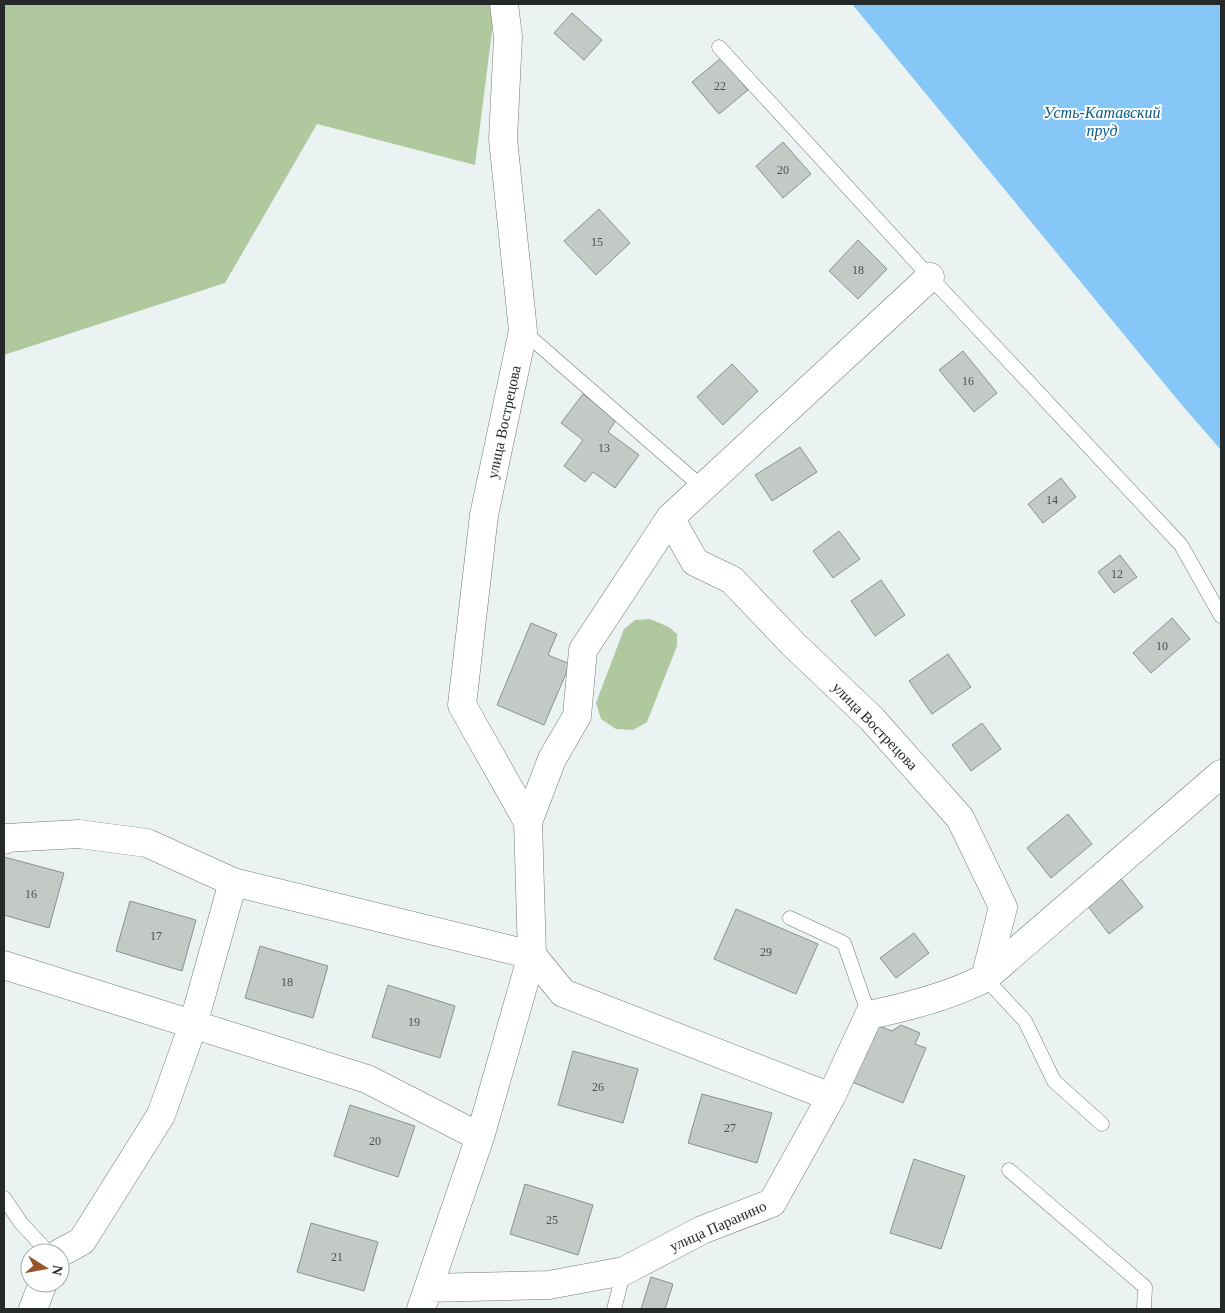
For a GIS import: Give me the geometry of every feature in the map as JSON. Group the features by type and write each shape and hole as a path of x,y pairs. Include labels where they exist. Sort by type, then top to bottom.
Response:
{"street":[{"name":"улица Вострецова","path":"504,4 508,37 503,139 523,331 484,515 462,705 528,822"},
{"name":"улица Вострецова","path":"532,955 528,822 552,759 577,716 583,650 670,518 930,277"},
{"name":"улица Вострецова","path":"670,518 695,562 732,580 793,644 872,719 960,818 1003,907 985,978"},
{"path":"869,1015 965,988 985,978 1221,774"},
{"path":"4,840 6,838 79,834 147,843 233,882 532,955 563,993 831,1097"},
{"path":"70,1248 82,1241 161,1115 193,1025 233,882"},
{"name":"улица Паранино","path":"532,955 480,1137 424,1298 549,1285 624,1271 702,1230 772,1203 831,1097 869,1015"},
{"path":"4,964 368,1079 480,1137"},
{"path":"33,1309 39,1293"}],"lane":[{"path":"719,47 930,277 1181,545 1221,616"},
{"path":"523,331 703,488"},
{"path":"790,918 844,943 869,1015"},
{"path":"985,978 1025,1021 1054,1081 1102,1124"},
{"path":"1009,1170 1145,1287 1144,1309"},
{"path":"4,1198 21,1223 40,1243"},
{"path":"614,1309 624,1271"}],"green space":[{"path":"4,4 494,4 475,165 317,124 225,283 4,355"},
{"path":"650,619 669,627 677,634 677,646 647,722 633,730 616,729 601,719 596,703 624,629 635,620"}],"water":[{"name":"Усть-Катавский пруд","path":"852,4 1221,4 1221,450 1181,404"}],"building":[{"path":"572,13 602,40 584,60 554,33"},
{"path":"721,58 748,90 719,114 692,82"},
{"path":"783,142 811,174 783,198 756,166"},
{"path":"599,209 630,243 596,275 564,241"},
{"path":"858,240 887,269 858,299 829,271"},
{"path":"963,351 997,393 974,412 939,370"},
{"path":"732,364 758,391 723,425 697,397"},
{"path":"583,394 617,419 608,432 639,455 615,488 593,472 585,482 564,466 583,440 561,423"},
{"path":"800,447 817,472 772,501 755,475"},
{"path":"1061,478 1076,497 1043,523 1028,504"},
{"path":"839,531 860,559 833,578 813,551"},
{"path":"1120,555 1137,577 1114,593 1098,572"},
{"path":"881,580 905,615 875,636 851,601"},
{"path":"1172,618 1190,639 1151,673 1133,653"},
{"path":"531,623 557,634 548,655 570,664 544,725 497,705"},
{"path":"948,654 971,687 932,714 909,681"},
{"path":"982,723 1001,749 971,771 952,745"},
{"path":"1068,814 1092,844 1051,878 1027,848"},
{"path":"4,857 64,873 49,928 4,915"},
{"path":"1121,879 1143,907 1109,934 1087,905"},
{"path":"130,901 196,920 182,971 116,951"},
{"path":"736,909 818,944 796,994 714,959"},
{"path":"914,933 929,953 896,978 880,958"},
{"path":"260,946 328,966 313,1018 245,998"},
{"path":"388,985 455,1006 440,1058 372,1037"},
{"path":"877,1025 892,1031 901,1025 920,1033 915,1044 926,1048 903,1103 852,1082"},
{"path":"573,1051 638,1069 623,1123 558,1105"},
{"path":"702,1094 772,1113 757,1163 688,1143"},
{"path":"350,1105 415,1126 398,1177 334,1156"},
{"path":"914,1159 965,1176 941,1249 890,1233"},
{"path":"525,1184 593,1205 578,1255 510,1234"},
{"path":"311,1223 378,1242 364,1291 297,1272"},
{"path":"651,1277 673,1284 665,1309 641,1309"}]}
